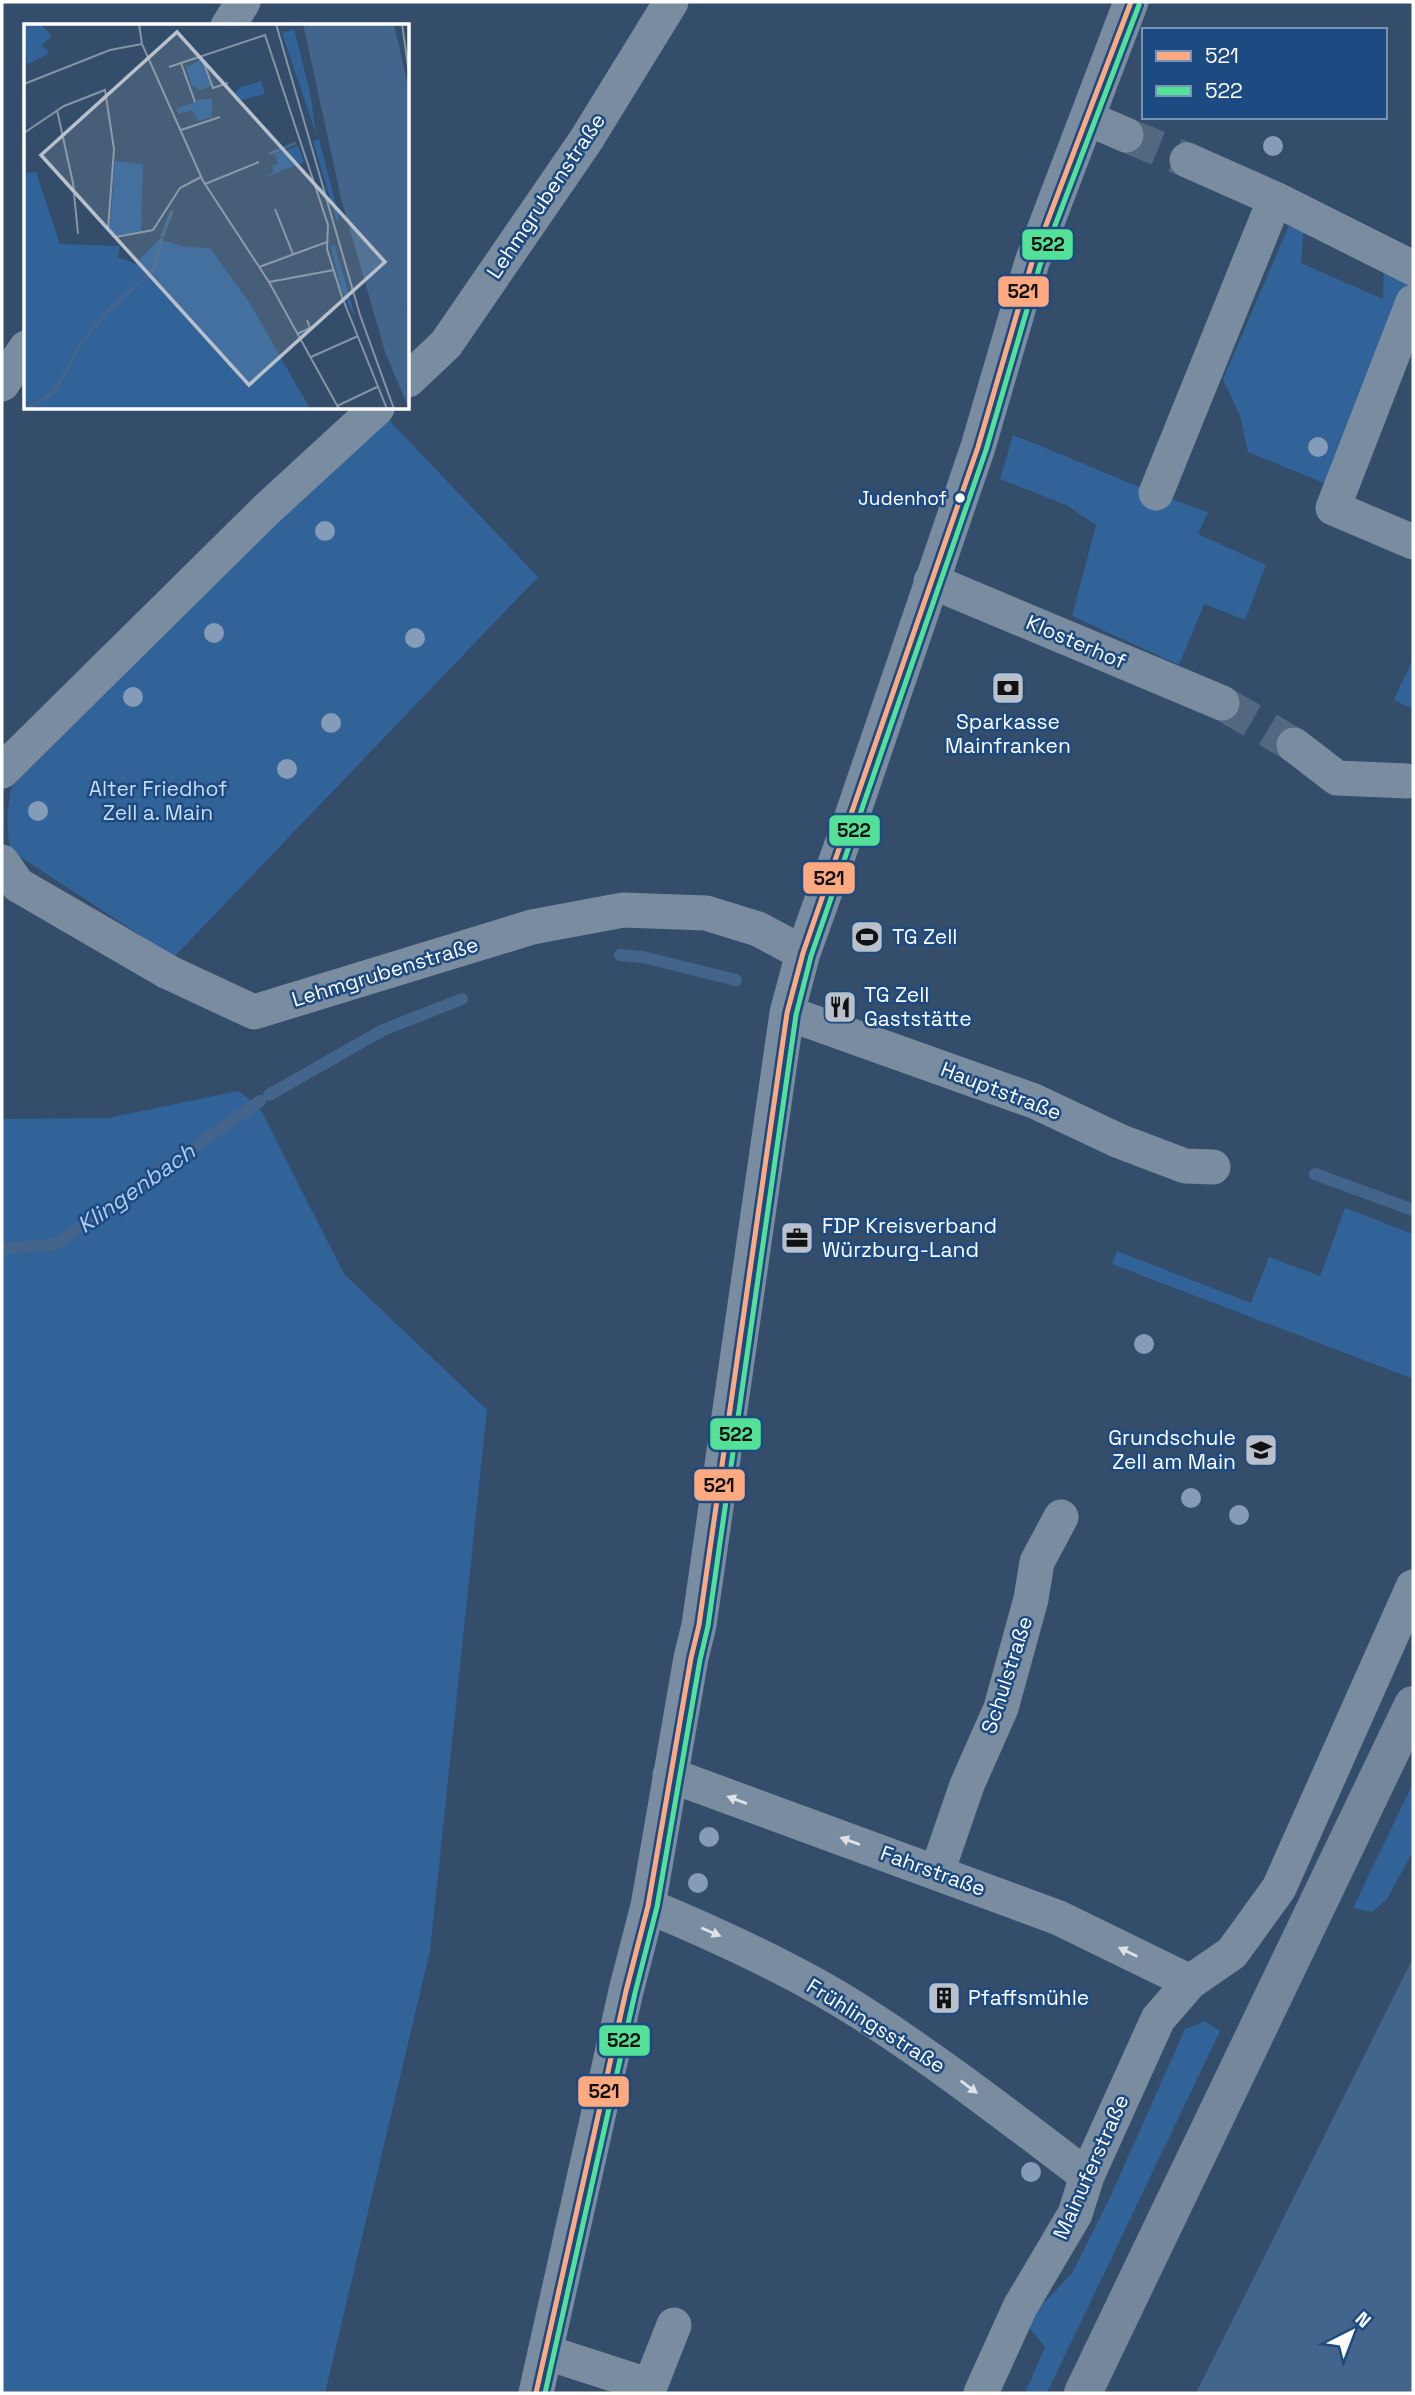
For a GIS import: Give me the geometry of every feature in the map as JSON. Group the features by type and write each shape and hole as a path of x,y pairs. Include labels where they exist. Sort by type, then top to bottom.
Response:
{"main road":[{"path":"1083,2393 1413,1705"}],"street":[{"path":"229,24 243,2"},
{"name":"Lehmgrubenstraße","path":"410,378 446,344 586,140 671,2"},
{"path":"536,2393 626,1991 648,1906 699,1625 788,1013 803,953 978,447 1032,262 1131,2"},
{"path":"1087,118 1126,135"},
{"path":"1187,160 1276,199 1413,268"},
{"path":"1156,493 1276,199"},
{"path":"1413,302 1333,508 1413,542"},
{"path":"2,384 24,351"},
{"path":"2,771 266,510 375,410"},
{"name":"Klosterhof","path":"931,581 1222,703"},
{"path":"1294,745 1337,778 1408,781"},
{"name":"Lehmgrubenstraße","path":"2,862 19,885 44,900 169,972 254,1012 533,927 623,910 706,913 758,929 803,953"},
{"name":"Hauptstraße","path":"788,1013 1034,1101 1119,1140 1185,1166 1213,1167"},
{"name":"Schulstraße","path":"937,1872 967,1785 1001,1708 1031,1599 1037,1562 1061,1517"},
{"name":"Mainuferstraße","path":"981,2393 1020,2306 1075,2214 1087,2176 1158,2019 1190,1982 1232,1953 1279,1888 1413,1587"},
{"name":"Fahrstraße","path":"670,1775 1059,1918 1190,1982"},
{"name":"Frühlingsstraße","path":"648,1906 728,1940 860,2012 961,2081 1087,2176"},
{"path":"545,2352 650,2386 674,2325"}],"green space":[{"path":"1291,221 1304,226 1301,263 1383,299 1384,263 1413,279 1326,484 1248,452 1240,416 1223,379"},
{"name":"Alter Friedhof Zell a. Main","path":"388,419 538,577 174,957 11,851 8,817 10,794 17,773 21,763"},
{"path":"1013,435 1208,512 1198,534 1266,565 1245,620 1204,604 1179,665 1072,616 1096,525 1066,505 1000,479"},
{"path":"1413,658 1413,709 1394,700"},
{"path":"238,1091 259,1106 344,1274 487,1410 430,1951 325,2393 2,2393 2,1119 108,1118"},
{"path":"1345,1208 1413,1234 1413,1379 1112,1264 1117,1251 1251,1303 1269,1257 1320,1276"},
{"path":"1413,1783 1413,1851 1387,1899 1372,1912 1353,1908"},
{"path":"1205,2021 1220,2031 1047,2393 1025,2393 1045,2347 1025,2323 1072,2273 1111,2195 1185,2029"}],"shaded area":[{"path":"1413,1958 1413,2393 1196,2393"}],"waterway":[{"name":"Klingenbach","path":"620,955 643,957 736,980"},
{"name":"Klingenbach","path":"269,1095 383,1030 462,999"},
{"name":"Klingenbach","path":"2,1249 56,1244 260,1101"},
{"name":"Klingenbach","path":"1315,1174 1413,1210"}],"tunnel":[{"path":"1126,135 1187,160"},
{"path":"1222,703 1294,745"}],"transit line":[{"name":"521","path":"536,2393 626,1991 648,1906 699,1625 787,1013 803,953 978,447 1032,262 1131,2"},
{"name":"522","path":"545,2393 635,1993 657,1907 708,1626 796,1015 811,956 986,450 1040,265 1139,5"}],"place":[{"name":"Judenhof","path":"960,498"},
{"name":"Sparkasse Mainfranken","path":"1008,688"},
{"name":"TG Zell","path":"867,937"},
{"name":"TG Zell Gaststätte","path":"840,1007"},
{"name":"FDP Kreisverband Würzburg-Land","path":"797,1238"},
{"name":"Grundschule Zell am Main","path":"1261,1450"},
{"name":"Pfaffsmühle","path":"944,1998"}]}
